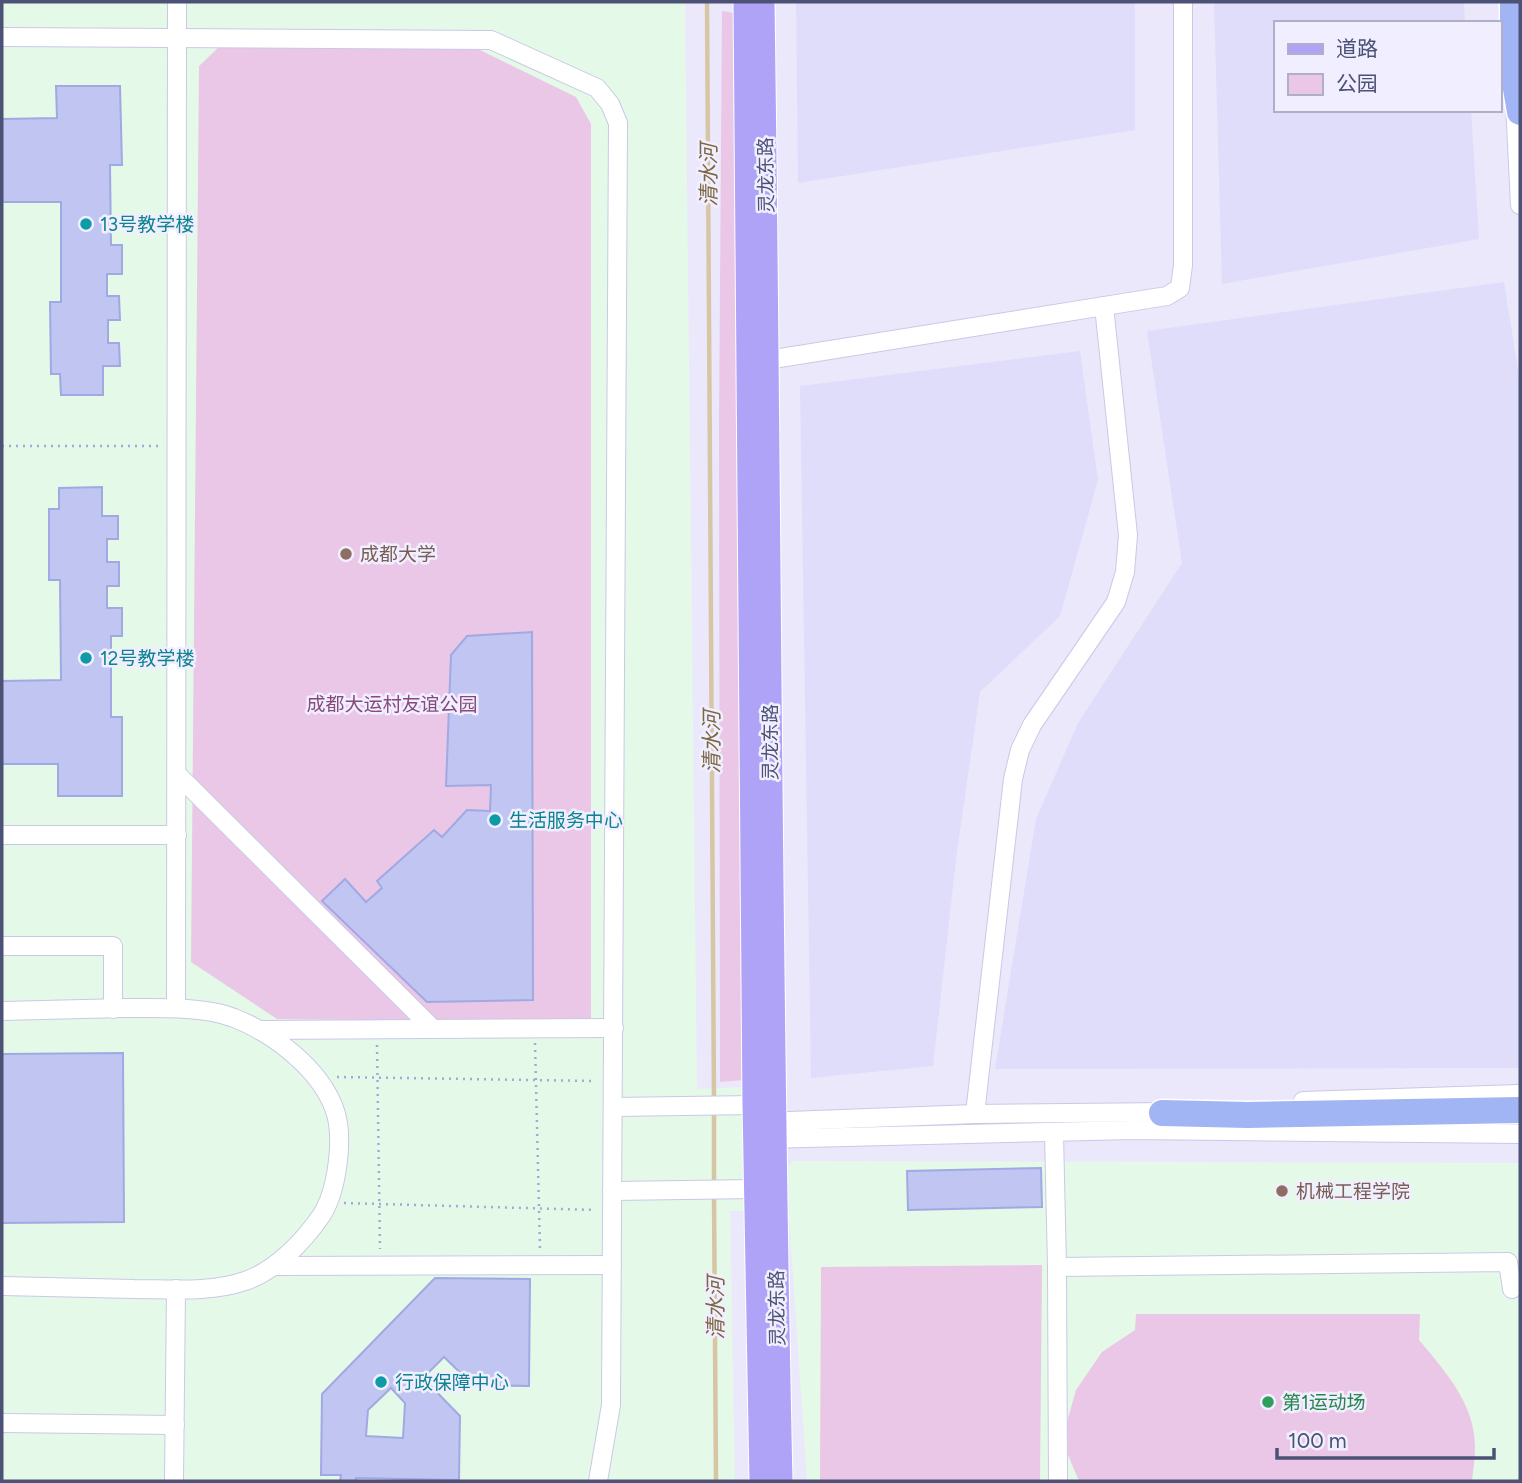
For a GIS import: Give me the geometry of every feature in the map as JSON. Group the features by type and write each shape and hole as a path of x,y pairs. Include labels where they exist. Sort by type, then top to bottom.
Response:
{"highway":[{"path":"1513,2 1513,71 1520,112"},
{"path":"1162,1113 1248,1115 1520,1110"}],"main road":[{"name":"灵龙东路","path":"745,2 758,361"},
{"name":"灵龙东路","path":"763,2 758,361 757,1122 780,1481"},
{"name":"灵龙东路","path":"757,1122 746,1189 761,1481"}],"street":[{"path":"176,1008 177,2"},
{"path":"758,361 1167,296 1180,288 1183,265 1183,2"},
{"path":"2,37 491,40 597,88 610,104 618,123 611,1405 601,1477"},
{"path":"1513,71 1520,205"},
{"path":"975,1114 1013,779 1020,750 1032,724 1116,602 1125,572 1128,535 1104,306"},
{"path":"177,774 433,1030"},
{"path":"2,835 177,835"},
{"path":"2,946 113,946 113,1009"},
{"path":"2,1011 176,1008 232,1017 260,1030 286,1049 316,1077 335,1109 340,1147 335,1179 322,1215 274,1266 246,1281 214,1288 176,1289 2,1286"},
{"path":"260,1030 614,1028"},
{"path":"757,1122 975,1114 1162,1113 1248,1103 1520,1094"},
{"path":"613,1107 757,1122 1054,1134 1132,1130 1520,1134"},
{"path":"1054,1134 1058,1481"},
{"path":"612,1191 746,1189"},
{"path":"1057,1267 1508,1262 1512,1289"},
{"path":"274,1266 612,1265"},
{"path":"174,1481 176,1289"},
{"path":"2,1423 175,1425"}],"path":[{"path":"2,446 177,446"},
{"path":"535,1029 541,1266"},
{"path":"377,1030 380,1266"},
{"path":"316,1077 613,1081"},
{"path":"326,1203 612,1210"}],"shaded area":[{"name":"成都大学","path":"2,2 685,2 697,1089 742,1087 743,1211 730,1211 735,1481 2,1481"},
{"path":"796,2 1135,2 1135,130 798,183"},
{"path":"1214,2 1464,2 1465,21 1274,21 1274,112 1471,112 1479,239 1222,284"},
{"path":"1504,282 1520,382 1520,1068 995,1069 1036,819 1078,723 1182,563 1147,331"},
{"path":"1080,351 1098,480 1060,616 980,692 956,859 933,1066 811,1078 800,386"},
{"path":"792,1161 1520,1163 1520,1481 807,1481 786,1173"}],"green space":[{"path":"722,11 734,13 744,1080 720,1082 719,424"},
{"name":"成都大运村友谊公园","path":"219,47 478,49 576,97 591,124 591,1023 277,1019 191,962 199,66"},
{"path":"1042,1265 1040,1481 820,1481 821,1267"},
{"name":"第1运动场","path":"1136,1314 1420,1314 1419,1340 1457,1390 1470,1418 1475,1449 1472,1481 1079,1481 1068,1455 1067,1422 1076,1390 1102,1352 1135,1330"}],"building":[{"name":"13号教学楼","path":"56,86 120,86 122,165 110,165 111,245 122,245 122,274 107,274 107,296 119,296 120,320 108,320 108,343 119,343 120,366 103,366 103,395 61,395 60,374 51,374 50,302 61,302 61,202 2,202 2,119 57,118"},
{"name":"12号教学楼","path":"102,487 102,516 118,516 118,539 107,539 107,562 119,562 119,586 107,586 107,608 122,608 122,636 111,636 111,717 122,717 122,796 58,796 58,764 2,764 2,681 61,680 60,580 49,580 49,509 59,509 59,488"},
{"name":"生活服务中心","path":"532,632 533,1000 427,1002 322,901 345,879 366,902 382,888 377,881 434,830 442,837 467,810 490,811 491,785 446,786 451,655 467,636"},
{"path":"123,1053 124,1222 2,1223 2,1054"},
{"path":"1041,1168 1042,1207 908,1210 907,1171"},
{"name":"行政保障中心","path":"435,1278 530,1279 529,1386 473,1385 444,1357 423,1378 460,1416 459,1480 356,1478 356,1481 340,1481 341,1475 321,1475 322,1394","holes":["391,1388 405,1403 403,1438 366,1436 368,1410"]}],"waterway":[{"name":"清水河","path":"707,2 714,1102"},
{"name":"清水河","path":"714,1111 714,1186"},
{"name":"清水河","path":"714,1195 716,1481"}],"place":[{"name":"13号教学楼","path":"86,224"},
{"name":"成都大学","path":"346,554"},
{"name":"12号教学楼","path":"86,658"},
{"name":"生活服务中心","path":"495,820"},
{"name":"机械工程学院","path":"1282,1191"},
{"name":"行政保障中心","path":"381,1382"},
{"name":"第1运动场","path":"1268,1402"}]}
